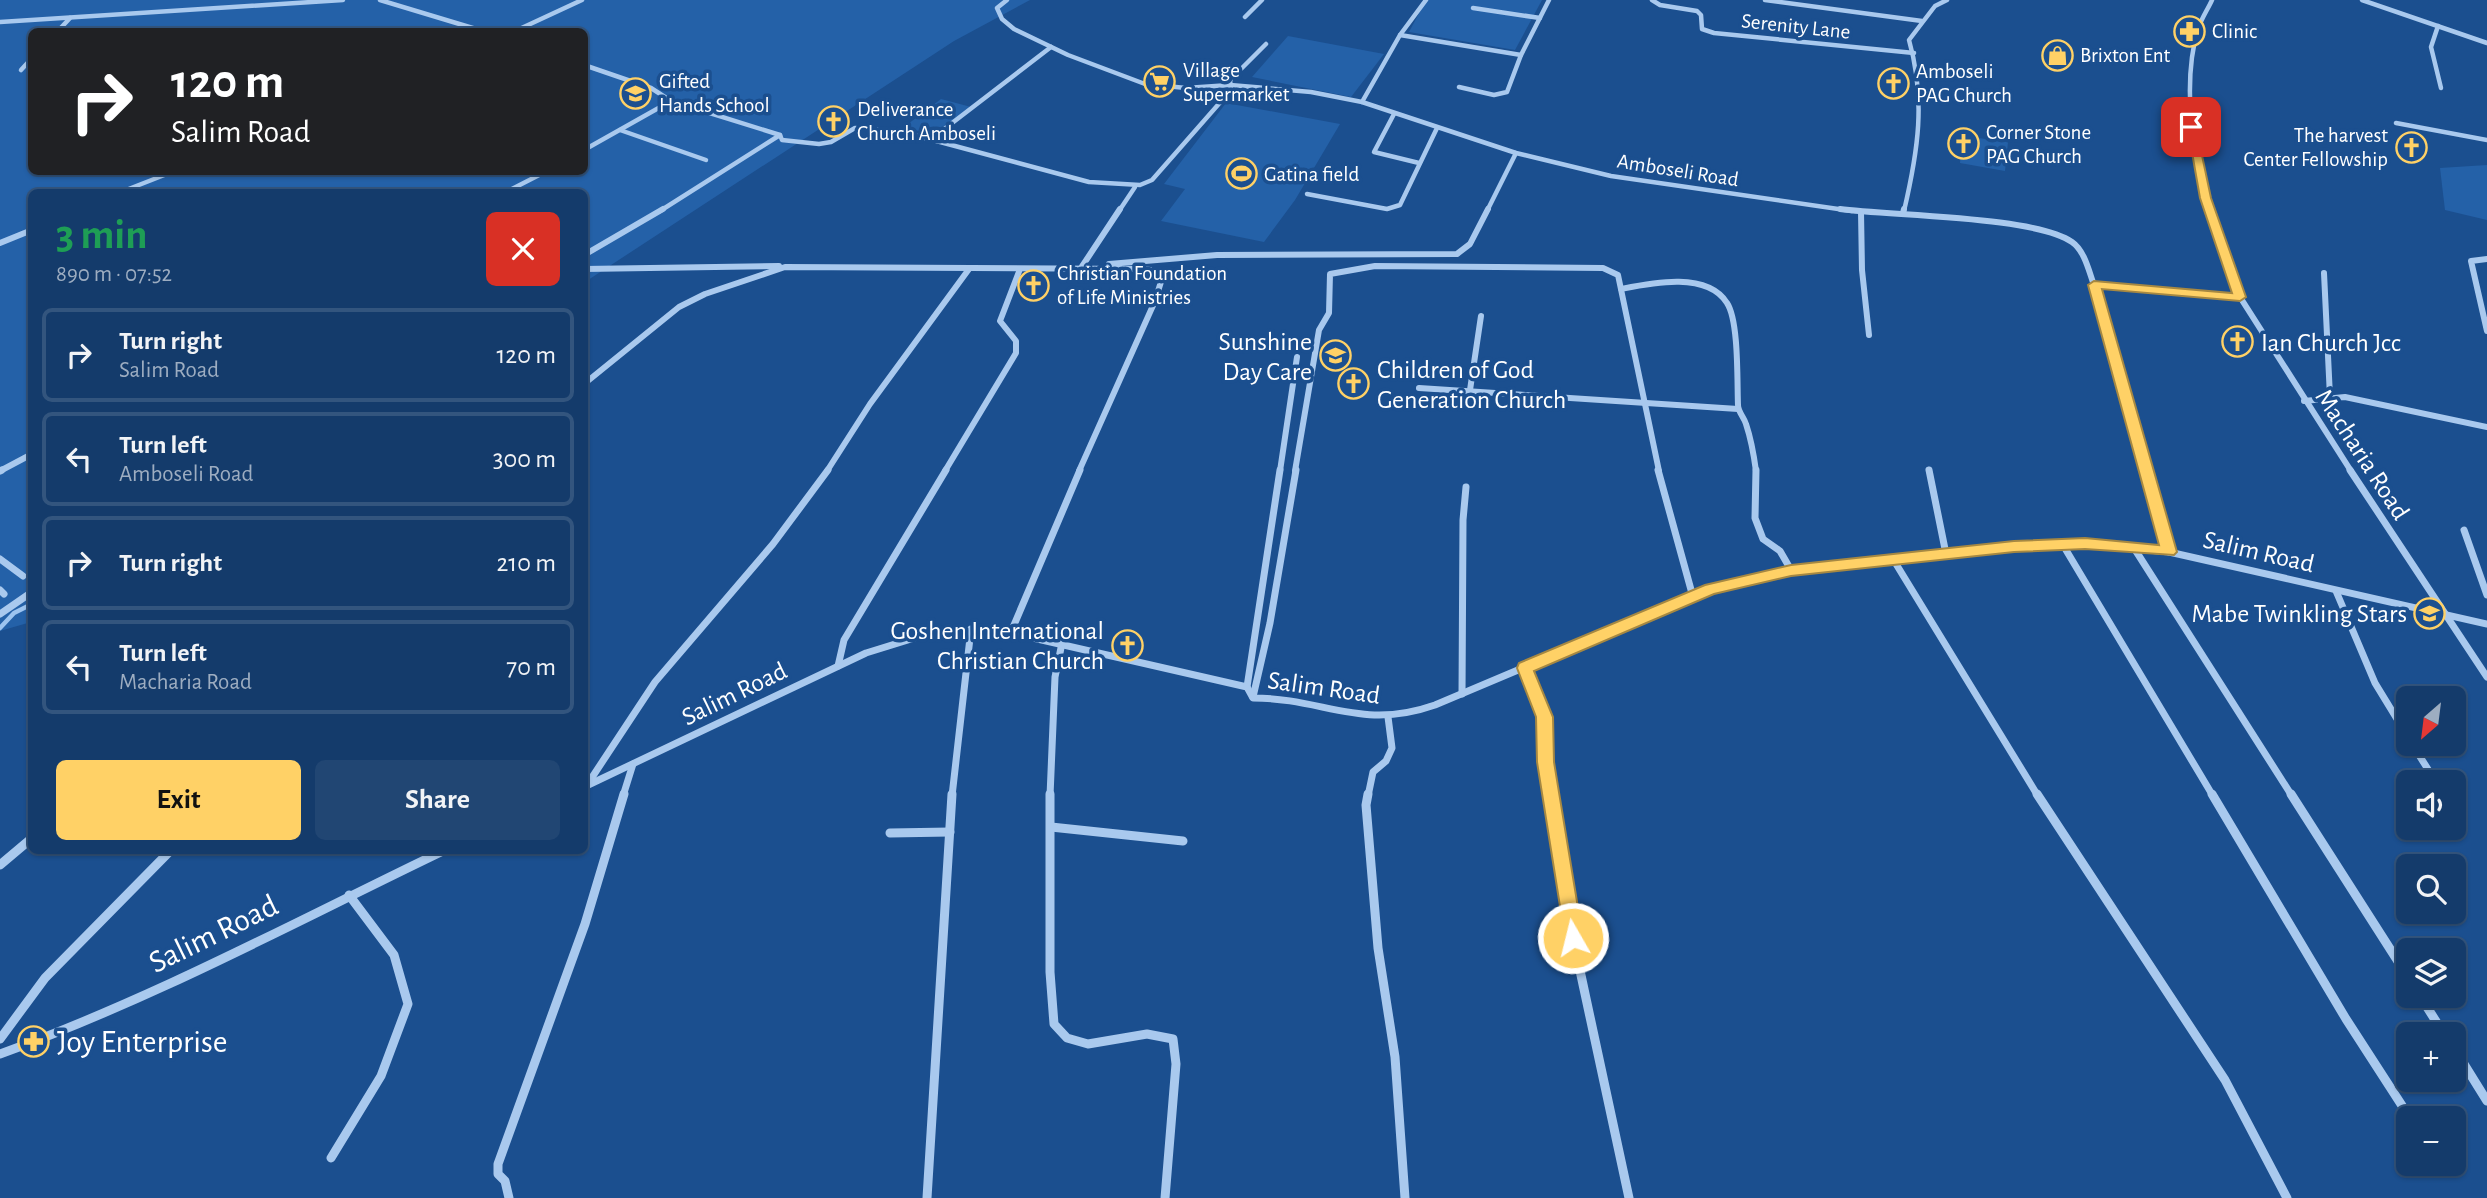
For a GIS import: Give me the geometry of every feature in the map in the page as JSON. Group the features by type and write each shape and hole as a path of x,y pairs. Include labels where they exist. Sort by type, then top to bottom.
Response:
{"street":[{"path":"0,22 343,0"},
{"path":"380,0 473,28"},
{"path":"522,28 582,0"},
{"name":"Amboseli Road","path":"1007,0 997,8 1002,19 1051,47 1145,84 1186,88 1230,85 1311,92 1362,102 1516,153 1667,186 1861,212 1903,213 2014,227 2060,236 2071,242 2080,252 2094,285 2169,552"},
{"path":"1245,18 1262,0"},
{"path":"1362,102 1400,35 1426,0"},
{"path":"1459,87 1494,95 1504,94 1549,0"},
{"name":"Serenity Lane","path":"1652,0 1660,5 1696,12 1700,15 1702,29 1714,33 1914,53"},
{"path":"1765,0 1923,21"},
{"path":"1903,213 1923,123 1922,92 1909,40 1935,6 1947,0"},
{"name":"Macharia Road","path":"2212,0 2198,30 2190,94 2191,127 2205,198 2240,297 2304,401 2487,677"},
{"path":"2362,0 2487,43"},
{"path":"1473,8 1540,18"},
{"path":"61,28 70,18"},
{"path":"2438,26 2432,33 2431,45 2441,88"},
{"path":"1400,35 1521,55"},
{"path":"588,66 651,88 671,101 780,135 782,140 825,144 849,131 862,128 930,140 1063,175 1135,187 1152,180 1231,90 1230,80 1266,44"},
{"path":"930,140 1051,47"},
{"path":"21,70 28,62"},
{"path":"588,148 671,101"},
{"path":"1394,114 1374,152 1419,163"},
{"path":"2396,123 2487,140"},
{"path":"1307,194 1395,208 1400,205 1437,128"},
{"path":"620,130 706,160"},
{"path":"588,253 702,186 780,135"},
{"path":"1081,268 1217,255 1457,254 1469,244 1516,153"},
{"path":"129,189 164,175"},
{"path":"512,189 539,175"},
{"path":"1081,268 1135,187"},
{"path":"1861,212 1862,271 1869,335"},
{"path":"0,243 28,232"},
{"path":"2487,259 2471,261 2487,331"},
{"path":"588,269 797,265 969,269 1081,268 1164,272 1165,278 1011,632"},
{"path":"588,381 679,307 729,285 797,265"},
{"path":"1253,698 1270,623 1319,330 1329,313 1330,274 1375,266 1531,270 1603,268 1618,275 1650,443 1693,597"},
{"path":"588,783 655,682 773,544 822,479 870,404 969,269"},
{"path":"838,666 844,640 1016,353 1016,341 1000,321 1020,269"},
{"path":"2324,273 2330,397"},
{"path":"1620,289 1665,281 1713,290 1724,296 1729,305 1738,367 1738,409 1746,422 1755,460 1757,486 1753,508 1758,531 1767,543 1780,551 1791,570"},
{"path":"2094,285 2240,297"},
{"path":"1470,390 1481,316"},
{"path":"1247,687 1297,357"},
{"path":"1419,388 1738,409"},
{"path":"2304,401 2345,397 2487,427"},
{"path":"0,471 28,456"},
{"path":"1929,469 1946,554"},
{"path":"1462,694 1459,616 1463,553 1462,506 1466,487"},
{"path":"2464,530 2487,596"},
{"path":"2063,545 2346,1019 2402,1106"},
{"name":"Salim Road","path":"588,785 838,666 911,637 971,629 1011,632 1247,687 1253,698 1289,698 1354,715 1388,717 1416,712 1693,597 1749,578 1791,570 1946,554 2063,545 2169,552 2487,624"},
{"path":"2134,548 2396,958"},
{"path":"0,559 23,576"},
{"path":"1893,559 2002,741 2217,1066 2262,1142 2287,1198"},
{"path":"2336,590 2375,683 2396,717"},
{"path":"0,614 28,595"},
{"path":"927,1198 950,832 961,690 971,629"},
{"path":"1062,643 1054,687 1051,827 1050,972 1054,1024 1067,1038 1088,1044 1147,1034 1173,1039 1176,1064 1165,1198"},
{"path":"1525,668 1544,717 1546,762 1573,938 1629,1198"},
{"path":"1388,717 1395,741 1393,750 1389,760 1373,772 1366,805 1370,825 1378,948 1395,1057 1405,1198"},
{"path":"509,1198 505,1181 498,1174 498,1164 585,924 633,764"},
{"path":"1051,827 1183,841"},
{"path":"890,833 950,832"},
{"path":"0,865 28,841"},
{"path":"0,1039 45,978 167,854"},
{"name":"Salim Road","path":"0,1054 68,1029 436,854"},
{"path":"331,1158 381,1076 408,1004 394,955 349,895"},
{"path":"2466,1067 2487,1101"}],"shaded area":[{"path":"0,0 1030,0 954,41 588,280 588,189 28,189 28,623 0,631"},
{"path":"1426,0 1542,0 1515,50 1409,32"},
{"path":"1288,36 1384,54 1351,97 1252,77"},
{"path":"941,99 971,107 934,135 904,127"},
{"name":"Gatina field","path":"1226,103 1340,124 1295,200 1264,242 1161,221 1185,189 1164,184"},
{"path":"1971,137 2008,142 2005,171 1960,163 1962,139 1969,140"},
{"path":"2487,165 2487,220 2445,210 2440,168"}],"waterway":[{"path":"0,628 14,613 28,606"}],"place":[{"name":"Clinic","path":"2189,31"},
{"name":"Brixton Ent","path":"2057,55"},
{"name":"Village Supermarket","path":"1160,82"},
{"name":"Amboseli PAG Church","path":"1893,83"},
{"name":"Gifted Hands School","path":"636,93"},
{"name":"Deliverance Church Amboseli","path":"834,121"},
{"name":"Corner Stone PAG Church","path":"1963,144"},
{"name":"The harvest Center Fellowship","path":"2411,147"},
{"name":"Gatina field","path":"1241,174"},
{"name":"Christian Foundation of Life Ministries","path":"1034,285"},
{"name":"Ian Church Jcc","path":"2238,342"},
{"name":"Sunshine Day Care","path":"1335,356"},
{"name":"Children of God Generation Church","path":"1354,384"},
{"name":"Mabe Twinkling Stars","path":"2430,613"},
{"name":"Goshen International Christian Church","path":"1127,645"},
{"name":"Joy Enterprise","path":"34,1041"}],"route":[{"path":"1573,938 1544,747 1544,717 1525,668 1710,589 1791,570 2014,547 2085,544 2169,552 2094,285 2240,297 2205,198 2191,127"}]}
